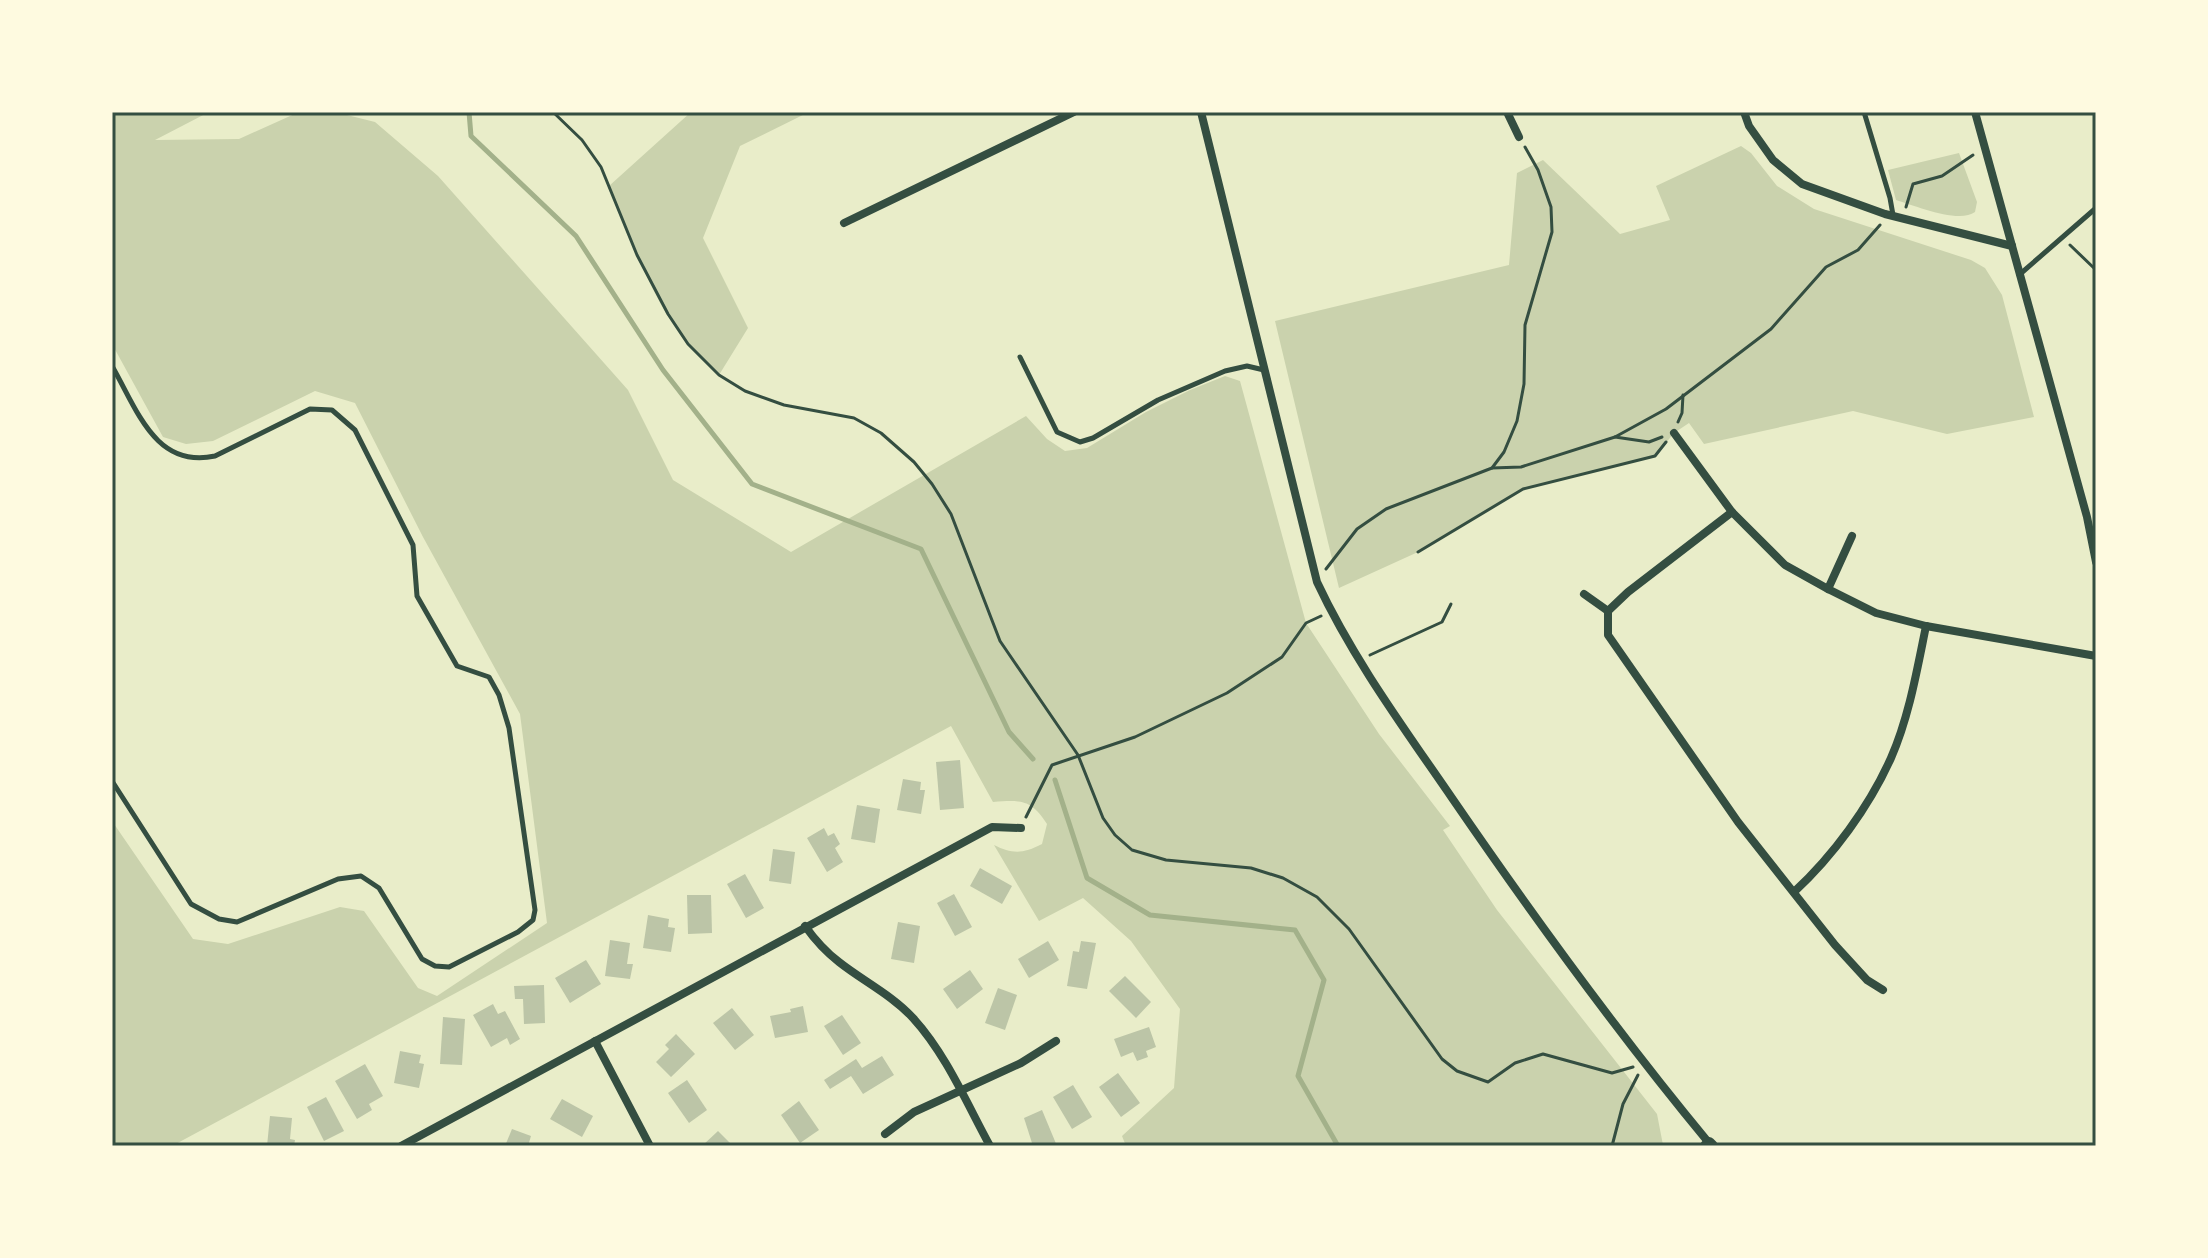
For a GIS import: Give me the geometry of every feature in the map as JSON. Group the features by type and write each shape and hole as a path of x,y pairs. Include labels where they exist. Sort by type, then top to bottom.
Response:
{"street":[{"path":"844,223 1074,112"},
{"path":"1201,112 1317,582 1331,612 1364,669 1524,902 1643,1064 1709,1145"},
{"path":"1507,112 1519,137"},
{"path":"1744,112 1749,126 1773,160 1802,184 1893,216 2012,246"},
{"path":"1975,112 2087,517 2096,562"},
{"path":"1674,433 1732,512 1785,565 1828,589 1876,613 1926,626 2096,656"},
{"path":"1732,512 1608,611 1608,635 1738,822 1835,945 1867,980 1883,990"},
{"path":"1828,589 1852,536"},
{"path":"1584,594 1608,611"},
{"path":"1794,892 1849,831 1891,758 1912,694 1926,626"},
{"path":"401,1146 992,827 1021,828"},
{"path":"805,926 820,946 913,1018 938,1052 990,1146"},
{"path":"595,1041 650,1146"},
{"path":"885,1134 914,1112 1021,1063 1056,1041"}],"lane":[{"path":"1864,112 1893,216"},
{"path":"2019,275 2096,208"},
{"path":"1020,357 1057,432 1080,442 1093,438 1158,400 1225,371 1247,366 1264,370"},
{"path":"112,366 158,444 180,457 201,459 215,456 310,409 332,410 355,430 413,545 417,596 457,666 489,677 499,695 509,728 535,910 533,920 518,932 449,967 435,966 422,959 379,888 361,876 338,879 237,922 219,919 191,904 112,781"}],"path":[{"path":"553,112 582,140 601,167 637,255 668,314 688,344 719,375 745,391 784,405 854,418 881,433 914,462 932,484 951,514 1000,641 1078,755 1103,818 1115,835 1132,850 1166,860 1251,868 1283,878 1317,897 1349,929 1442,1059 1457,1071 1488,1082 1515,1063 1543,1054 1612,1073 1643,1064"},
{"path":"1492,468 1504,452 1517,421 1524,384 1525,325 1552,232 1551,207 1538,170 1519,137"},
{"path":"1317,582 1357,529 1386,509 1492,468 1521,467 1615,437 1666,409 1771,329 1826,267 1858,250 1893,216 1913,184 1942,176 1985,146"},
{"path":"2063,239 2096,270"},
{"path":"1418,552 1523,489 1655,456 1674,433 1682,413 1684,393"},
{"path":"1615,437 1649,442 1674,433"},
{"path":"1364,669 1370,652 1442,622 1451,604"},
{"path":"1021,828 1052,765 1135,737 1227,693 1282,657 1306,623 1331,612"},
{"path":"1612,1146 1623,1104 1643,1064"}],"green space":[{"path":"112,112 209,112 155,140 239,139 299,112 335,112 375,122 438,176 628,390 673,480 791,552 1026,416 1047,439 1065,451 1087,448 1146,412 1190,390 1225,376 1240,381 1306,623 1379,734 1450,826 1443,830 1497,910 1657,1114 1663,1145 1126,1146 1122,1136 1174,1088 1180,1009 1131,941 1083,898 1039,921 994,845 1018,852 1035,847 1042,844 1047,824 1036,810 1024,803 993,802 951,726 172,1146 112,1146 112,821 193,939 228,944 340,907 364,911 418,988 437,996 547,923 520,714 423,537 355,403 315,391 213,441 186,444 163,437 112,344"},
{"path":"691,112 809,112 740,146 703,238 748,328 719,375 698,356 674,326 643,268 609,186"},
{"path":"1741,146 1751,153 1777,186 1814,209 1971,260 1985,268 2002,295 2034,417 1947,434 1853,411 1704,444 1689,423 1674,433 1655,456 1523,489 1418,552 1339,588 1275,321 1509,265 1517,173 1543,160 1620,234 1670,220 1656,186"},
{"path":"1959,153 1977,202 1975,212 1948,215 1896,200 1888,170"}],"building":[{"path":"960,760 964,808 940,810 936,762"},
{"path":"903,779 921,782 920,790 925,790 921,814 897,810"},
{"path":"857,805 880,809 875,843 851,839"},
{"path":"824,828 828,836 834,833 840,844 835,848 843,862 827,872 807,838"},
{"path":"773,849 795,852 791,884 769,881"},
{"path":"980,868 1012,886 1002,904 970,886"},
{"path":"745,874 764,908 746,918 727,884"},
{"path":"954,894 972,927 955,936 937,903"},
{"path":"687,895 711,895 712,933 688,934"},
{"path":"648,915 669,919 668,927 675,928 671,952 643,948"},
{"path":"898,922 920,926 914,963 891,959"},
{"path":"610,940 630,943 627,964 633,964 630,979 605,976"},
{"path":"1048,941 1059,960 1029,978 1018,959"},
{"path":"1081,941 1096,943 1087,989 1067,986 1073,951 1079,952"},
{"path":"586,960 601,984 570,1003 555,978"},
{"path":"970,970 983,989 957,1009 943,989"},
{"path":"1125,976 1151,1002 1136,1018 1109,991"},
{"path":"544,985 545,1023 524,1024 523,999 515,999 514,986"},
{"path":"998,988 1017,995 1005,1030 985,1023"},
{"path":"493,1004 498,1014 505,1011 520,1039 510,1045 507,1038 491,1047 473,1015"},
{"path":"803,1006 808,1032 775,1038 770,1016"},
{"path":"732,1008 754,1035 735,1050 713,1023"},
{"path":"842,1015 861,1043 843,1055 824,1026"},
{"path":"443,1017 465,1019 462,1065 440,1064"},
{"path":"1149,1027 1156,1047 1146,1051 1148,1057 1137,1061 1133,1052 1121,1057 1114,1039"},
{"path":"676,1034 695,1054 671,1077 656,1062 669,1049 665,1045"},
{"path":"400,1051 421,1055 419,1063 424,1064 419,1088 394,1083"},
{"path":"882,1056 894,1075 863,1094 851,1076 830,1089 824,1080 856,1059 862,1068"},
{"path":"365,1064 383,1096 369,1104 372,1110 357,1119 335,1081"},
{"path":"1118,1073 1140,1103 1121,1117 1099,1087"},
{"path":"687,1080 707,1110 689,1123 668,1093"},
{"path":"1073,1085 1092,1117 1072,1129 1053,1097"},
{"path":"326,1097 344,1131 324,1141 307,1107"},
{"path":"562,1099 593,1116 582,1137 550,1119"},
{"path":"799,1101 819,1130 800,1143 781,1115"},
{"path":"1042,1110 1057,1146 1033,1146 1024,1118"},
{"path":"270,1116 292,1118 290,1139 295,1140 294,1146 267,1146"},
{"path":"512,1129 531,1136 528,1146 505,1146"},
{"path":"718,1131 733,1146 702,1146"}],"waterway":[{"path":"469,112 471,136 576,236 663,370 752,484 921,549 1009,732 1033,759"},
{"path":"1055,780 1087,878 1150,915 1295,930 1324,980 1298,1076 1338,1146"}]}
